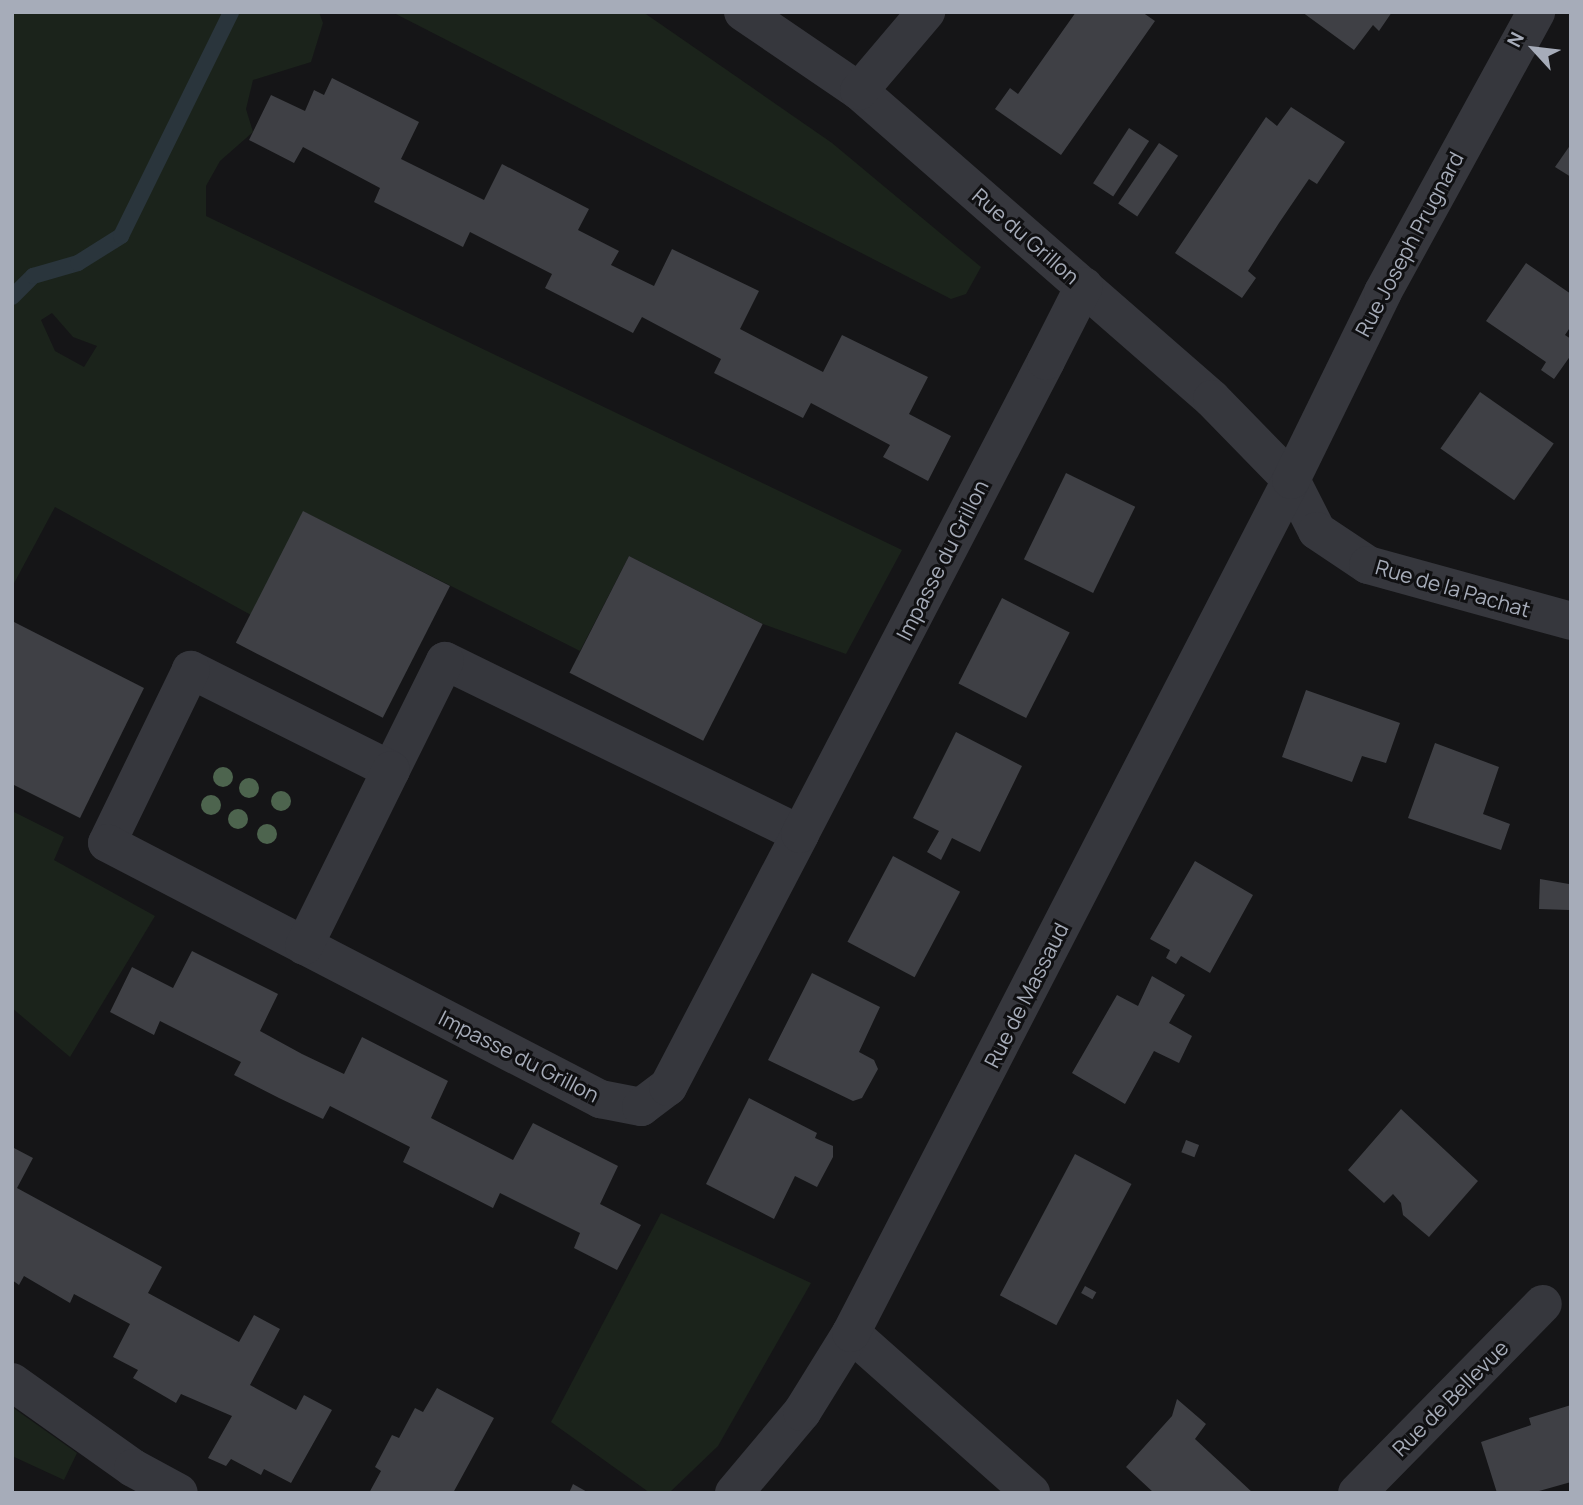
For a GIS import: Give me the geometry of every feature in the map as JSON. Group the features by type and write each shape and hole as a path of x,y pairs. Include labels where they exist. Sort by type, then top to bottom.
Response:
{"street":[{"name":"Rue du Grillon","path":"743,12 859,91 1212,399 1291,480"},
{"path":"859,91 926,12"},
{"name":"Rue Joseph Prugnard","path":"1291,480 1383,292 1536,12"},
{"name":"Impasse du Grillon","path":"391,770 191,670 107,843 600,1099 641,1107 668,1087 1084,286"},
{"name":"Rue de la Pachat","path":"1291,480 1317,531 1368,565 1571,621"},
{"name":"Rue de Massaud","path":"734,1493 802,1412 851,1333 1291,480"},
{"path":"304,946 445,661 800,834"},
{"name":"Rue de Bellevue","path":"1357,1493 1543,1304"},
{"path":"851,1333 1031,1493"},
{"path":"12,1382 132,1468 179,1493"}],"shaded area":[{"path":"12,12 319,12 323,23 311,62 253,80 246,109 253,132 220,161 206,186 206,216 902,550 846,654 763,624 629,556 580,651 304,512 251,615 55,507 12,587","holes":["52,313 73,337 97,346 84,367 55,351 41,320"]},
{"path":"392,12 643,12 832,143 981,267 966,294 951,299"},
{"path":"12,811 64,837 54,860 155,916 70,1057 12,1008"},
{"path":"661,1213 811,1283 718,1446 669,1493 650,1493 551,1422"},
{"path":"12,1407 77,1453 64,1480 12,1456"}],"building":[{"path":"1076,12 1142,12 1155,21 1061,155 995,109 1010,88 1018,94"},
{"path":"1302,12 1392,12 1379,31 1373,25 1354,50"},
{"path":"332,78 419,122 401,159 484,200 502,164 589,209 578,230 619,251 611,265 654,286 672,249 759,291 740,329 823,372 842,335 928,377 909,414 951,436 928,481 883,457 890,445 811,403 803,418 714,373 721,359 642,317 633,333 545,288 552,274 470,232 463,247 374,202 380,188 303,147 294,163 249,140 271,95 305,111 314,90 324,95"},
{"path":"1291,107 1345,142 1317,184 1309,179 1279,223 1248,271 1256,278 1242,298 1175,253 1266,117 1277,126"},
{"path":"1129,128 1149,141 1113,196 1093,183"},
{"path":"1159,143 1178,156 1137,216 1118,204"},
{"path":"1571,144 1571,177 1555,167"},
{"path":"1526,263 1571,294 1571,326 1565,335 1571,339 1571,355 1554,379 1541,370 1546,362 1486,321"},
{"path":"1480,392 1554,444 1514,500 1440,449"},
{"path":"1066,473 1135,507 1093,593 1024,559"},
{"path":"303,511 450,586 383,718 236,643"},
{"path":"629,556 763,624 703,741 570,673"},
{"path":"1002,598 1070,633 1026,718 958,684"},
{"path":"12,621 144,688 80,818 12,784"},
{"path":"1306,690 1400,723 1386,763 1362,756 1352,782 1282,757"},
{"path":"956,732 1022,766 980,852 952,838 941,860 927,852 939,831 913,818"},
{"path":"1435,743 1499,767 1483,814 1510,824 1501,850 1408,818"},
{"path":"893,856 960,892 915,977 847,942"},
{"path":"1195,861 1253,895 1210,973 1181,956 1176,964 1166,958 1170,950 1150,939"},
{"path":"1540,879 1569,884 1569,910 1539,909"},
{"path":"192,951 278,994 260,1031 302,1054 344,1074 362,1037 448,1081 431,1118 513,1160 533,1123 618,1166 600,1204 641,1225 617,1270 574,1248 580,1233 500,1193 493,1208 403,1162 410,1147 330,1106 323,1119 234,1075 241,1062 160,1021 154,1035 110,1012 132,967 173,988"},
{"path":"812,973 880,1007 859,1052 874,1060 878,1069 862,1098 853,1101 768,1060"},
{"path":"1152,976 1185,995 1169,1023 1192,1036 1179,1063 1154,1051 1125,1104 1072,1073 1117,995 1138,1006"},
{"path":"749,1098 817,1133 815,1138 833,1146 833,1157 817,1187 795,1176 774,1219 706,1184"},
{"path":"1401,1109 1478,1181 1429,1237 1403,1215 1401,1203 1393,1194 1384,1203 1348,1170"},
{"path":"1186,1140 1199,1145 1194,1157 1181,1152"},
{"path":"12,1147 33,1158 17,1188 162,1267 148,1293 239,1342 254,1315 280,1329 250,1385 296,1410 304,1395 332,1410 291,1483 264,1469 261,1475 231,1459 226,1466 208,1458 232,1416 181,1394 176,1403 133,1378 138,1370 113,1357 130,1324 74,1294 70,1303 24,1276 19,1285 12,1280"},
{"path":"1075,1154 1132,1184 1056,1325 1000,1295"},
{"path":"1085,1286 1096,1292 1092,1299 1081,1293"},
{"path":"437,1388 494,1418 453,1493 369,1493 381,1471 375,1467 392,1435 399,1438 415,1408 423,1412"},
{"path":"1177,1399 1206,1424 1195,1439 1253,1493 1154,1493 1126,1467 1172,1416"},
{"path":"1571,1405 1571,1482 1532,1493 1497,1493 1481,1442 1531,1425 1529,1418"},
{"path":"573,1484 589,1493 569,1493"}],"waterway":[{"path":"12,297 33,276 78,263 121,236 231,12"}]}
